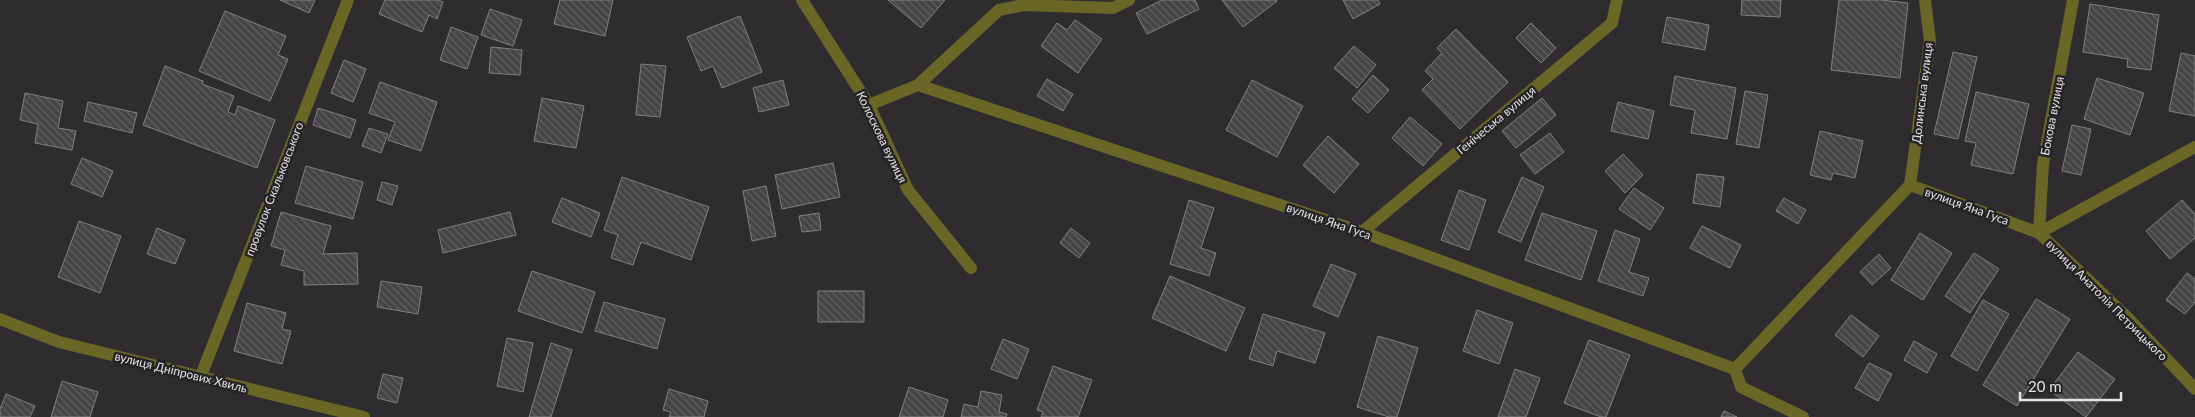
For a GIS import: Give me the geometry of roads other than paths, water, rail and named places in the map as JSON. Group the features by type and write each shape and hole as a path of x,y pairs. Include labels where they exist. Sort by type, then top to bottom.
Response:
{"street":[{"name":"провулок Скальковського","path":"200,378 348,0"},
{"name":"Колоскова вулиця","path":"802,0 869,104 908,190 971,268"},
{"path":"869,104 918,86 999,10 1024,5 1113,8 1129,0"},
{"name":"Генічеська вулиця","path":"1362,232 1612,23 1617,0"},
{"name":"Долинська вулиця","path":"1910,185 1930,41 1925,0"},
{"name":"Бокова вулиця","path":"2039,233 2043,164 2074,0"},
{"name":"вулиця Яна Гуса","path":"918,86 1362,232 1735,369 1910,185 2039,233"},
{"path":"2039,233 2195,147"},
{"name":"вулиця Анатолія Петрицького","path":"2039,233 2127,317 2195,389"},
{"name":"вулиця Дніпрових Хвиль","path":"0,320 59,342 364,417"},
{"path":"1735,369 1741,387 1803,417"}]}
